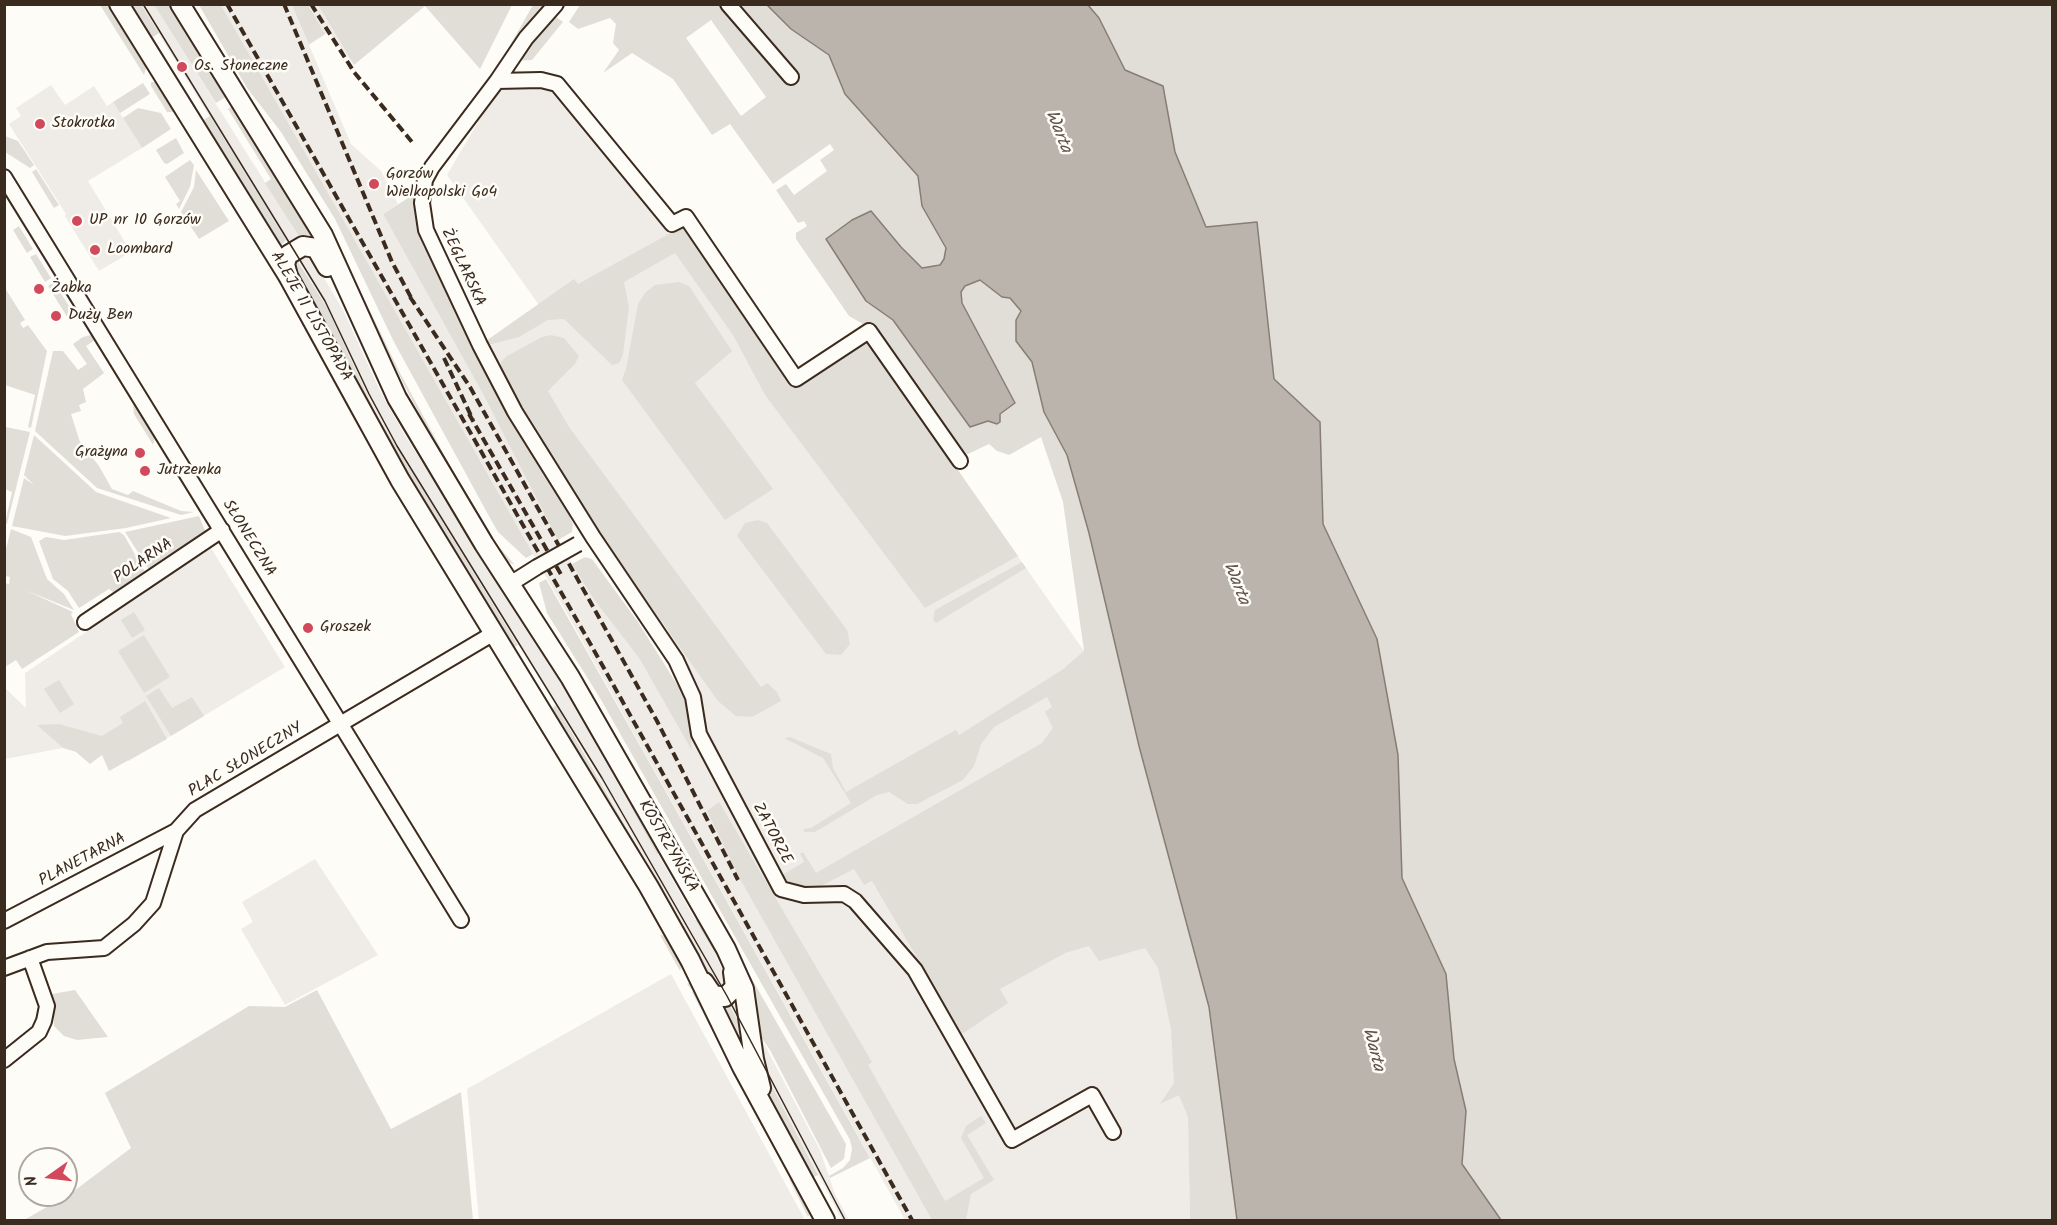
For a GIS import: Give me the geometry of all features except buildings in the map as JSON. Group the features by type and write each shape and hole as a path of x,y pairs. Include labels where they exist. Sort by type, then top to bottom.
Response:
{"main road":[{"name":"ALEJE 11 LISTOPADA","path":"119,4 288,276 352,388 400,480 494,633"},
{"path":"180,4 317,226 358,310 380,363"},
{"path":"288,276 285,264 291,252 303,246 316,248 355,324 380,363 415,429 510,584"},
{"name":"KOSTRZYŃSKA","path":"510,584 575,687 726,949 744,989 758,1077 777,1128"},
{"name":"KOSTRZYŃSKA","path":"494,633 621,839 690,960 711,1008 825,1221"},
{"path":"690,960 710,992 717,997 725,997 733,992 736,983 726,949"}],"street":[{"name":"ŻEGLARSKA","path":"556,4 526,38 497,81 445,148 425,180 422,203 426,230 503,391 593,537"},
{"path":"728,4 791,77"},
{"path":"497,81 541,80 557,84 672,224 686,218 796,379 869,331 960,460"},
{"name":"SŁONECZNA","path":"4,177 342,723 461,921"},
{"name":"POLARNA","path":"85,622 222,530"},
{"path":"510,584 593,537"},
{"name":"ZATORZE","path":"593,537 676,660 693,697 699,735 782,889 804,896 844,894 855,901 915,970 1012,1140 1092,1095 1113,1131"},
{"name":"PLAC SŁONECZNY","path":"4,968 47,952 104,948 134,924 153,903 176,831 195,810 494,633"},
{"name":"PLANETARNA","path":"4,921 176,831"},
{"path":"4,1060 39,1032 44,1021 46,1006 30,958"}],"shaded area":[{"path":"100,5 107,5 146,68 144,75"},
{"path":"127,5 141,5 159,33 153,37 196,107 192,109"},
{"path":"141,5 154,5 300,238 343,310 380,391 403,432 576,707 759,1034 820,1150 835,1194 849,1220 842,1220 740,1024 575,736 374,410 328,309"},
{"path":"154,5 171,5 229,95 216,103"},
{"path":"199,5 221,5 533,554 526,558 498,532 394,342 335,219 281,132 247,88"},
{"path":"221,5 318,5 354,65 329,32 309,45 351,144 381,171 398,204 383,214 483,394 572,564 595,601 639,658 691,749 688,702 667,628 483,343 541,308 447,175 498,88 529,86 558,91 672,232 685,225 793,387 867,340 1084,651 1187,1035 1190,1220 905,1220 560,601 401,326"},
{"path":"292,5 308,5 325,34 309,44"},
{"path":"318,5 512,5 480,69 425,6 354,65"},
{"path":"533,5 563,5 552,14 563,22 532,60 514,61 493,75"},
{"path":"580,5 767,5 791,29 829,55 845,94 918,176 922,206 946,248 940,265 922,268 871,211 852,220 826,240 866,301 893,320 970,427 988,421 1015,402 962,303 961,292 965,286 980,280 1002,297 1010,298 1021,311 1016,320 1016,340 1032,362 1044,412 1067,455 1089,533 1139,746 1209,1007 1237,1220 1190,1220 1188,1117 1179,1095 1160,1104 1174,1083 1171,1029 1158,968 1145,948 1099,961 1089,946 1065,953 1000,989 1008,1003 962,1034 872,881 864,885 854,869 813,890 785,880 782,875 804,862 800,854 803,852 816,873 1042,743 1053,728 1045,712 1052,707 1047,697 994,727 981,744 974,766 963,780 917,804 908,804 889,792 877,795 815,832 804,832 804,829 811,828 851,803 823,758 784,738 790,737 831,754 833,768 846,792 956,730 959,735 1062,670 1084,651 1063,502 1041,437 1009,455 997,451 989,444 966,455 959,454 870,328 849,316 796,239 796,233 807,226 804,221 798,223 776,190 786,184 794,195 827,171 820,160 834,150 830,144 773,184 730,124 712,135 673,79 632,53 603,73 619,50 613,43 616,24 610,18 578,29 569,22","holes":["711,20 766,97 741,116 686,38"]},
{"path":"1088,5 2052,5 2052,1220 1501,1220 1462,1164 1466,1111 1454,1059 1446,974 1402,878 1398,755 1377,639 1323,524 1320,422 1274,379 1257,222 1206,227 1175,152 1163,86 1125,70 1099,18"},
{"path":"151,82 155,82 174,112 167,112 151,86"},
{"path":"143,83 150,94 120,113 113,102"},
{"path":"51,85 65,105 94,86 107,106 113,102 142,148 88,181 131,252 99,271 9,124 21,116 16,108"},
{"path":"235,105 315,238 300,238 265,183 271,179 228,109"},
{"path":"138,108 161,113 171,129 142,148 123,118"},
{"path":"210,116 286,240 279,248 200,122"},
{"path":"264,126 273,135 332,232 399,371 474,510 491,538 515,565 504,560 444,461 403,383 335,241"},
{"path":"5,136 18,141 34,165 30,168 5,152"},
{"path":"176,138 184,153 167,164 164,163 156,150"},
{"path":"190,160 194,165 190,187 179,209 176,204 180,201 165,177"},
{"path":"36,169 59,205 54,208 32,172"},
{"path":"196,170 229,221 199,239 181,212 194,187"},
{"path":"416,193 417,222 500,396 573,516 570,518 573,524 572,532 558,540 483,394 383,214"},
{"path":"685,225 793,387 867,340 1018,556 925,608 765,395 733,335 675,253 624,282 629,307 623,355 619,363 612,365 564,319 548,320 519,337 492,344 483,343 574,279 578,284"},
{"path":"19,226 33,249 27,253 13,230"},
{"path":"36,254 51,278 45,282 30,257"},
{"path":"297,260 328,309 374,410 518,645 513,648 415,490 349,364 299,279 295,268"},
{"path":"54,282 75,316 69,320 48,286"},
{"path":"679,282 689,286 732,351 695,383 773,489 725,520 622,380 638,304 645,293 655,285"},
{"path":"5,288 25,320 20,323 23,328 28,325 47,351 31,428 28,427 35,395 5,385"},
{"path":"302,315 384,465 358,427 305,330"},
{"path":"91,335 95,340 86,346 104,373 83,389 86,402 79,405 81,411 71,414 80,442 99,466 112,489 128,495 133,491 181,511 194,512 181,515 97,488 35,431 53,351 63,351 78,370 87,364 73,344"},
{"path":"551,335 564,338 579,356 575,364 548,391 569,427 761,687 767,683 777,692 781,701 752,717 736,716 718,701 597,531 501,375 501,362 507,356 542,337"},
{"path":"133,404 155,438 153,445 134,414"},
{"path":"6,427 30,432 7,524 5,523 12,492 5,489"},
{"path":"34,435 96,492 171,518 126,528 65,536 12,526 24,478 34,485 24,475"},
{"path":"199,516 206,533 150,571 125,532"},
{"path":"758,520 767,523 847,630 850,644 841,655 826,654 737,536 745,523"},
{"path":"11,529 31,537 47,579 64,594 74,610 25,590 73,612 71,614 79,632 22,669 16,660 5,667 5,583 9,584 10,577 5,576 4,557"},
{"path":"119,532 124,535 146,574 116,594 109,589 79,608 68,591 53,579 39,541 46,537 64,540"},
{"path":"211,548 285,667 129,761 38,725 63,748 5,759 4,687 26,708 25,673"},
{"path":"585,557 592,559 638,622 688,702 692,751 639,658 595,601 572,564"},
{"path":"1022,562 1026,568 936,623 933,620 935,610"},
{"path":"546,579 870,1158 830,1178 829,1176 843,1168 850,1160 852,1149 850,1140 600,698 547,613 539,583"},
{"path":"134,612 145,630 132,638 121,620"},
{"path":"144,635 170,677 144,693 118,651"},
{"path":"59,680 74,704 60,713 44,689"},
{"path":"159,688 172,708 192,697 204,716 171,736 146,696"},
{"path":"145,701 167,739 109,771 102,755 90,764 76,752 63,748 37,725 59,724 102,736 123,723 120,717"},
{"path":"556,705 677,915 675,917 567,735 569,733 565,733 551,709"},
{"path":"719,802 872,1062 868,1065 945,1201 984,1178 961,1138 966,1126 981,1116 986,1123 967,1135 994,1180 971,1194 966,1220 932,1220 739,877 707,811"},
{"path":"633,803 661,852 657,854 630,805"},
{"path":"315,859 378,955 285,1005 241,929 253,922 242,902"},
{"path":"699,918 721,957 728,973 695,920"},
{"path":"684,926 720,989 714,988 681,928"},
{"path":"660,935 668,936 683,962 680,971"},
{"path":"736,951 846,1144 844,1159 831,1168 770,1050 759,1034"},
{"path":"671,974 804,1218 799,1220 479,1220 467,1089"},
{"path":"692,981 767,1126 765,1132 693,991 687,984"},
{"path":"75,990 108,1037 77,1040 64,1036 54,1026 52,994"},
{"path":"317,990 391,1129 461,1092 473,1220 24,1220 47,1207 78,1207 78,1188 131,1148 105,1093 249,1006 285,1007"},
{"path":"729,1005 740,1024 748,1063 718,1006"},
{"path":"759,1061 818,1175 812,1178 769,1094"},
{"path":"789,1179 797,1182 812,1211 808,1217"}],"water":[{"name":"Warta","path":"767,5 1088,5 1099,18 1125,70 1163,86 1175,152 1206,227 1257,222 1274,379 1320,422 1323,524 1377,639 1398,755 1402,878 1446,974 1454,1059 1466,1111 1462,1164 1501,1220 1237,1220 1209,1007 1139,746 1089,533 1067,455 1044,412 1032,362 1016,341 1016,320 1021,311 1010,298 1002,297 980,280 965,286 961,292 962,303 1015,403 1000,414 1000,422 997,424 988,421 970,427 893,320 866,301 826,239 852,220 871,211 922,268 940,265 946,248 922,206 918,176 845,94 829,55 791,29"}],"tram line":[{"path":"143,4 325,301 369,394 397,446 602,778 727,996 845,1220"}],"railway":[{"path":"227,4 591,645 912,1220"},
{"path":"284,4 392,262 414,303"},
{"path":"311,4 354,72 412,142"},
{"path":"410,297 470,387 657,721 738,880"},
{"path":"444,358 473,420"},
{"path":"469,414 563,578"}],"place":[{"name":"Os. Słoneczne","path":"182,67"},
{"name":"Stokrotka","path":"40,124"},
{"name":"Gorzów Wielkopolski Go4","path":"374,184"},
{"name":"UP nr 10 Gorzów","path":"77,221"},
{"name":"Loombard","path":"95,250"},
{"name":"Żabka","path":"39,289"},
{"name":"Duży Ben","path":"56,316"},
{"name":"Grażyna","path":"140,453"},
{"name":"Jutrzenka","path":"145,471"},
{"name":"Groszek","path":"308,628"}]}
